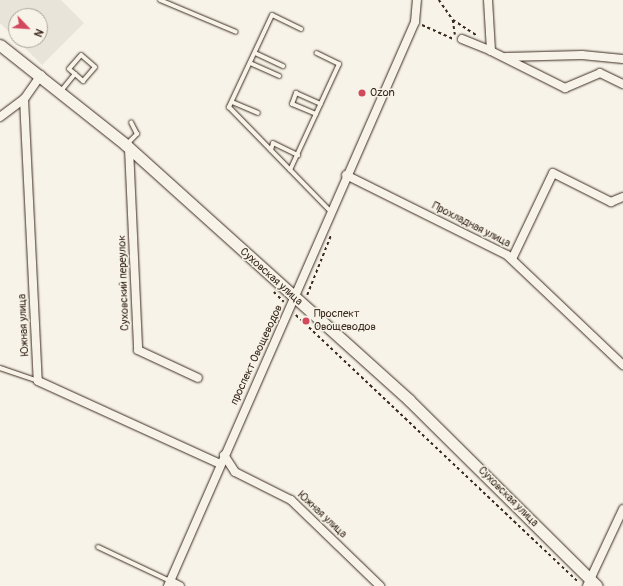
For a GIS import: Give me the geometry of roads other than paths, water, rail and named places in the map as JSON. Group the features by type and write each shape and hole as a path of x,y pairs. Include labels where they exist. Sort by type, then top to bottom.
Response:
{"street":[{"name":"проспект Овощеводов","path":"169,583 224,455 293,304 346,175 415,22 417,0"},
{"path":"488,0 491,51"},
{"path":"462,39 505,57 565,88 600,73 623,84"},
{"name":"Суховская улица","path":"0,45 42,75 128,147 293,304 409,400 589,584"},
{"path":"505,57 582,55 623,59"},
{"path":"0,117 24,99 42,75"},
{"name":"Южная улица","path":"24,99 38,381"},
{"name":"Суховский переулок","path":"128,147 138,350 198,378"},
{"path":"512,259 553,174 611,202 623,197"},
{"name":"Прохладная улица","path":"346,175 512,259 623,365"},
{"path":"38,381 220,464"},
{"name":"Южная улица","path":"224,455 235,472 291,500 380,586"},
{"path":"589,584 623,509"},
{"path":"169,583 180,586"}],"lane":[{"path":"160,0 236,32"},
{"path":"301,29 272,16 229,107 331,212"},
{"path":"255,53 283,66"},
{"path":"290,170 339,64 316,53"},
{"path":"81,55 95,67 83,81 75,74 69,69 81,55"},
{"path":"250,62 280,76"},
{"path":"61,91 75,74"},
{"path":"316,114 292,104 296,93 321,104"},
{"path":"232,102 258,113"},
{"path":"128,147 137,134 131,122"},
{"path":"271,150 273,143 298,155"},
{"path":"0,368 38,381"},
{"path":"98,547 169,583"}],"place":[{"name":"Ozon","path":"362,93"},
{"name":"Проспект Овощеводов","path":"306,321"}]}
